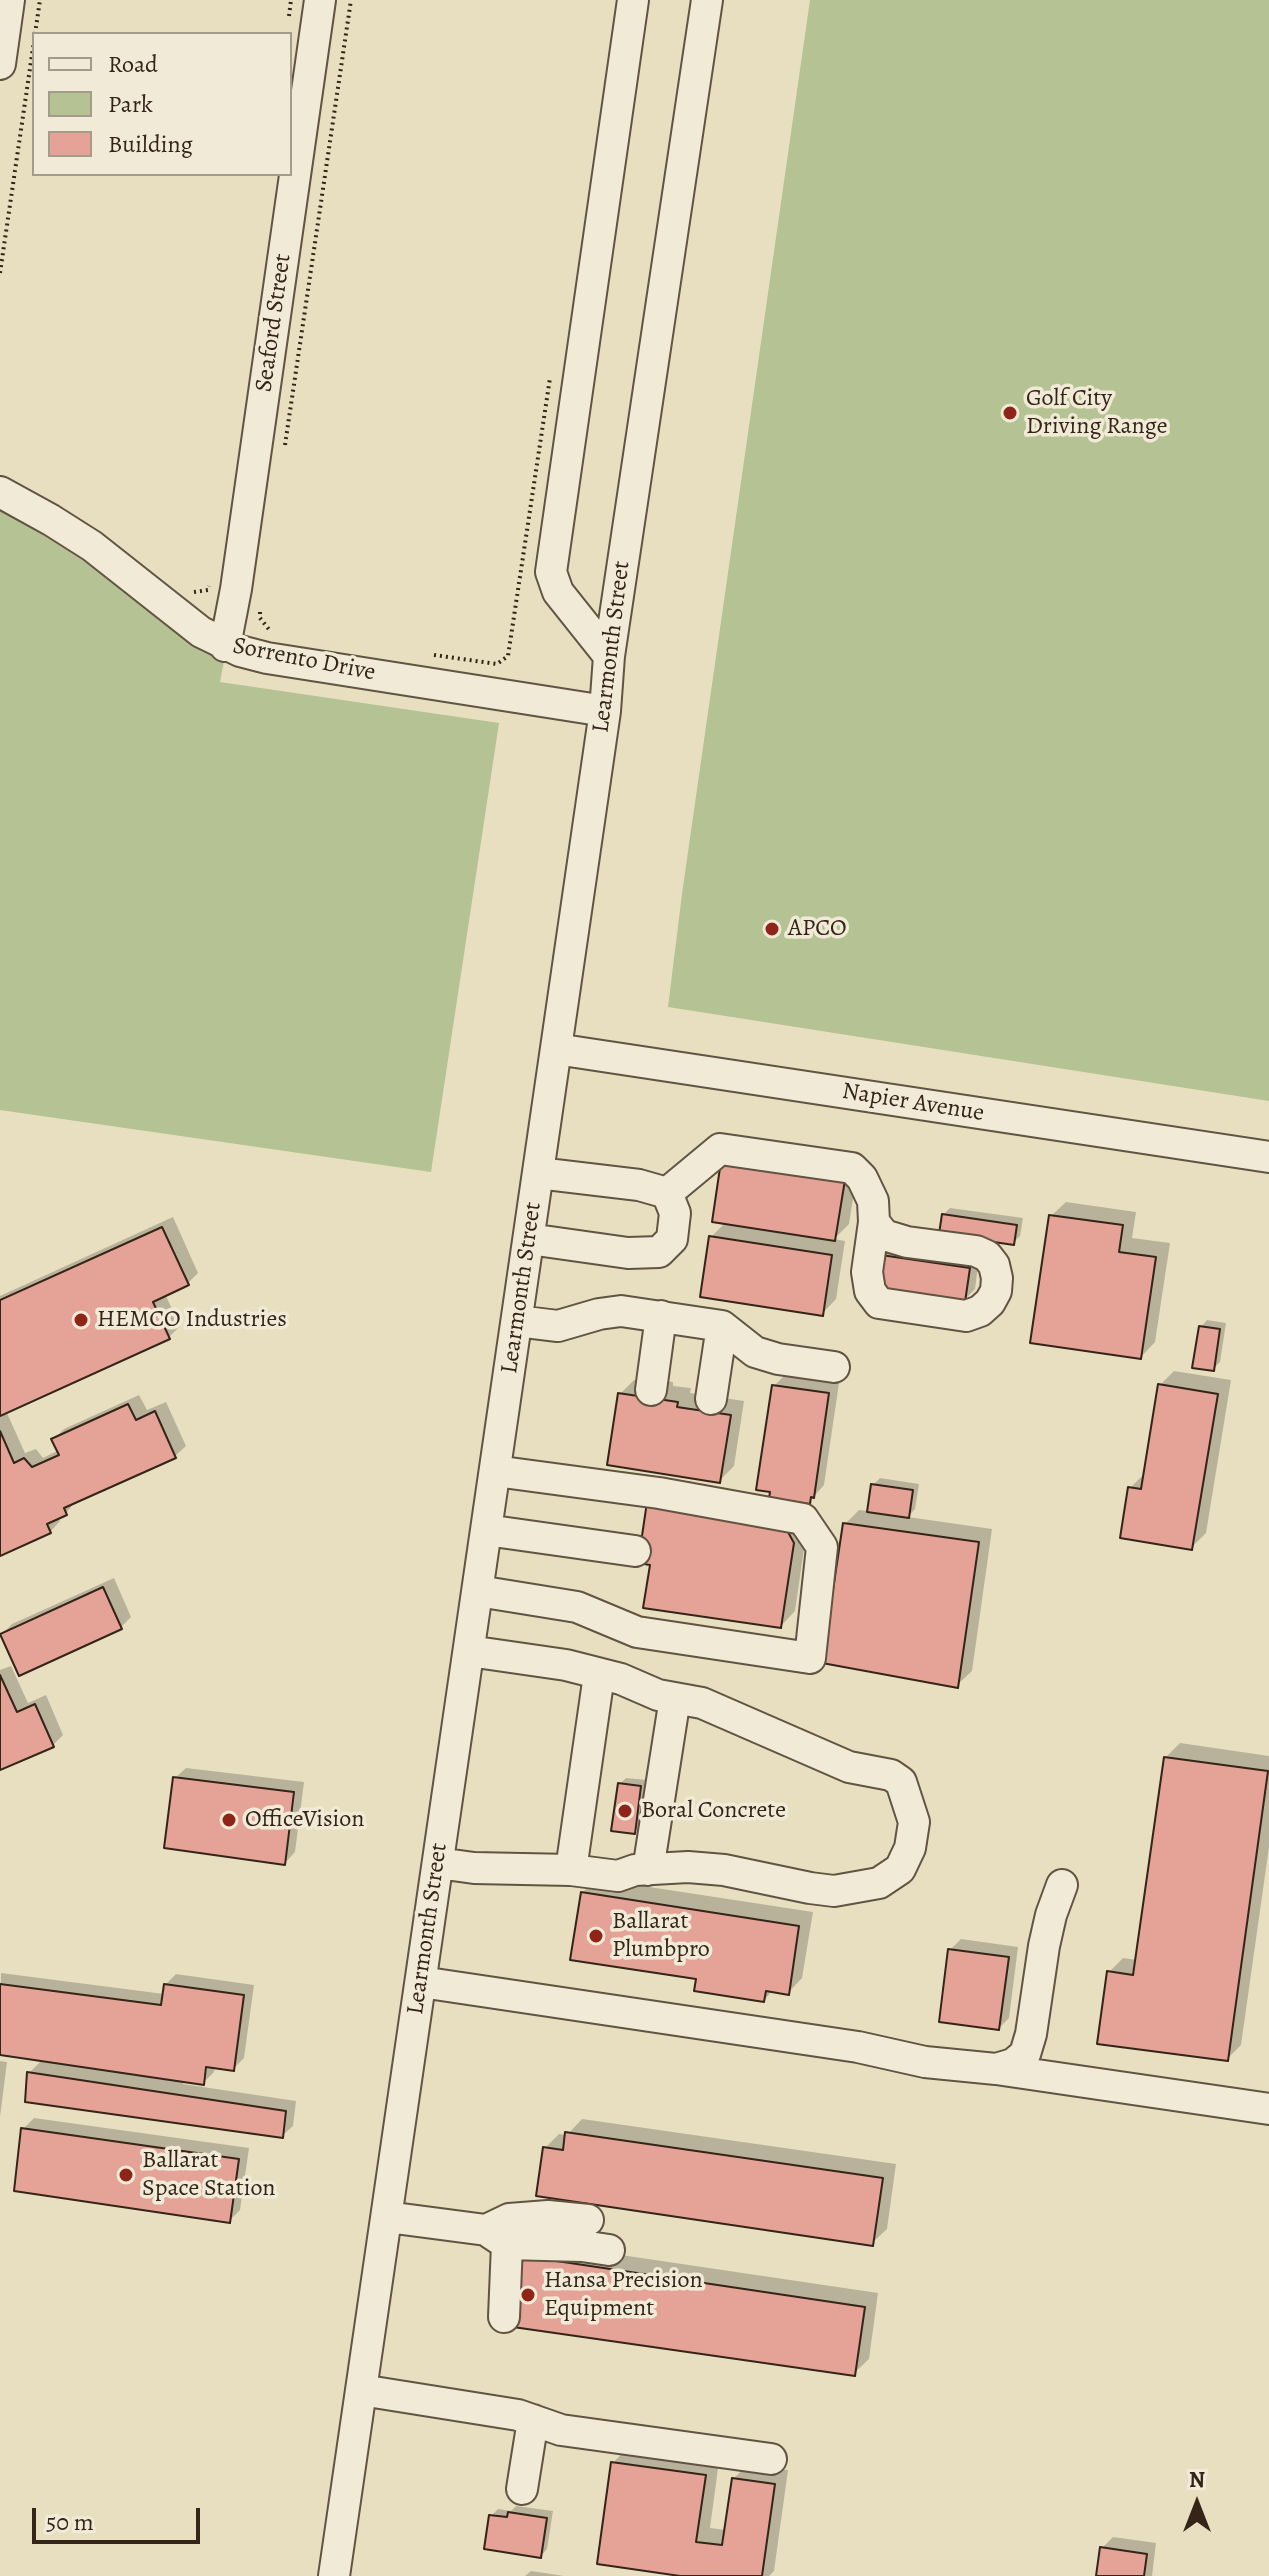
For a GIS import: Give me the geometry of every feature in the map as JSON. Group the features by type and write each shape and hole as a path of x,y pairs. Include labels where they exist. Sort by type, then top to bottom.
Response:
{"street":[{"path":"0,64 9,0"},
{"name":"Seaford Street","path":"225,646 236,589 320,0"},
{"path":"609,656 558,592 551,577 551,566 633,0"},
{"name":"Learmonth Street","path":"334,2576 605,711 609,656 707,0"},
{"name":"Sorrento Drive","path":"0,492 81,539 195,627 225,646 267,658 605,711"},
{"name":"Napier Avenue","path":"556,1049 1269,1157"},
{"path":"667,1193 720,1149 735,1151 852,1168 862,1178 873,1201 874,1222"},
{"path":"538,1173 639,1185 667,1193"},
{"path":"529,1239 628,1253 659,1252 672,1239 675,1213 667,1193"},
{"path":"517,1321 558,1326 621,1311 661,1316 722,1326 755,1352 778,1359 834,1367"},
{"path":"651,1390 661,1316"},
{"path":"711,1399 722,1326"},
{"path":"478,1591 577,1607 637,1632 810,1658 822,1547 803,1519 634,1489 495,1471"},
{"path":"486,1530 635,1551"},
{"path":"438,1863 474,1868 571,1870 618,1876 635,1870 688,1867 724,1870 834,1891 879,1883 900,1869 910,1848 914,1822 901,1782 891,1775 849,1767 702,1703 658,1695 621,1679 536,1660 469,1651"},
{"path":"571,1870 599,1675"},
{"path":"648,1870 675,1698"},
{"path":"996,2069 1013,2064 1025,2054 1031,2034 1044,1946 1062,1885"},
{"path":"421,1982 858,2047 925,2062 996,2069 1269,2109"},
{"path":"504,2317 497,2237 509,2219 548,2216 588,2220"},
{"path":"387,2217 497,2237 609,2250"},
{"path":"361,2390 518,2415 561,2430 771,2459"},
{"path":"522,2489 533,2420"}],"path":[{"path":"35,32 40,0"},
{"path":"284,453 351,0"},
{"path":"0,273 32,55"},
{"path":"184,584 196,594 208,590 209,585"},
{"path":"261,606 260,618 271,632"},
{"path":"422,654 497,664 508,656"}],"green space":[{"name":"Golf City Driving Range","path":"810,0 1269,0 1269,1101 668,1007"},
{"path":"0,509 62,544 201,651 224,661 220,682 499,723 431,1172 0,1110"}],"building":[{"path":"721,1161 845,1180 835,1241 712,1222"},
{"path":"942,1214 1017,1225 1014,1245 939,1234"},
{"path":"1049,1215 1123,1225 1119,1252 1156,1257 1141,1359 1030,1343"},
{"name":"HEMCO Industries","path":"162,1227 189,1285 153,1302 170,1339 0,1416 0,1300"},
{"path":"709,1236 832,1255 823,1316 700,1297"},
{"path":"881,1255 970,1268 965,1302 876,1289"},
{"path":"1199,1326 1220,1329 1214,1371 1192,1368"},
{"path":"1158,1384 1218,1394 1192,1550 1120,1538 1128,1487 1141,1489"},
{"path":"772,1385 829,1393 814,1498 811,1497 810,1504 769,1498 770,1492 756,1490"},
{"path":"618,1393 678,1402 677,1407 731,1415 720,1483 607,1465"},
{"name":"HEMCO Industries","path":"128,1404 136,1420 155,1411 176,1458 64,1508 67,1515 47,1524 51,1533 0,1556 0,1431 14,1463 24,1458 32,1467 59,1455 51,1439"},
{"path":"871,1484 913,1490 909,1518 867,1512"},
{"path":"647,1502 782,1521 794,1543 781,1628 643,1608 650,1565 638,1563"},
{"path":"843,1523 979,1542 958,1688 822,1663"},
{"path":"103,1587 122,1629 19,1676 0,1634"},
{"path":"0,1675 17,1712 35,1704 54,1747 0,1770"},
{"path":"1164,1757 1268,1771 1228,2061 1097,2044 1107,1971 1133,1975"},
{"name":"OfficeVision","path":"173,1777 294,1792 285,1865 164,1848"},
{"path":"618,1783 641,1786 635,1834 611,1831"},
{"path":"581,1892 799,1926 789,1995 766,1991 764,2002 694,1991 696,1979 570,1960"},
{"path":"948,1949 1009,1957 999,2030 939,2022"},
{"path":"0,1984 161,2005 164,1984 244,1995 234,2071 206,2067 204,2085 0,2055"},
{"name":"Ballarat Space Station","path":"27,2072 286,2111 283,2138 25,2102"},
{"name":"Ballarat Space Station","path":"21,2128 239,2159 230,2223 14,2191"},
{"path":"565,2132 883,2178 873,2246 536,2196 543,2147 563,2150"},
{"path":"523,2256 865,2307 855,2376 513,2327"},
{"path":"611,2462 706,2475 696,2542 722,2545 732,2478 775,2484 762,2576 680,2576 597,2564"},
{"path":"508,2512 547,2518 541,2558 484,2549 489,2515 507,2517"},
{"path":"1100,2547 1147,2554 1144,2576 1096,2576"}],"place":[{"name":"Golf City Driving Range","path":"1010,413"},
{"name":"APCO","path":"772,929"},
{"name":"HEMCO Industries","path":"81,1320"},
{"name":"Boral Concrete","path":"625,1811"},
{"name":"OfficeVision","path":"229,1820"},
{"name":"Ballarat Plumbpro","path":"596,1936"},
{"name":"Ballarat Space Station","path":"126,2175"},
{"name":"Hansa Precision Equipment","path":"528,2295"}]}
